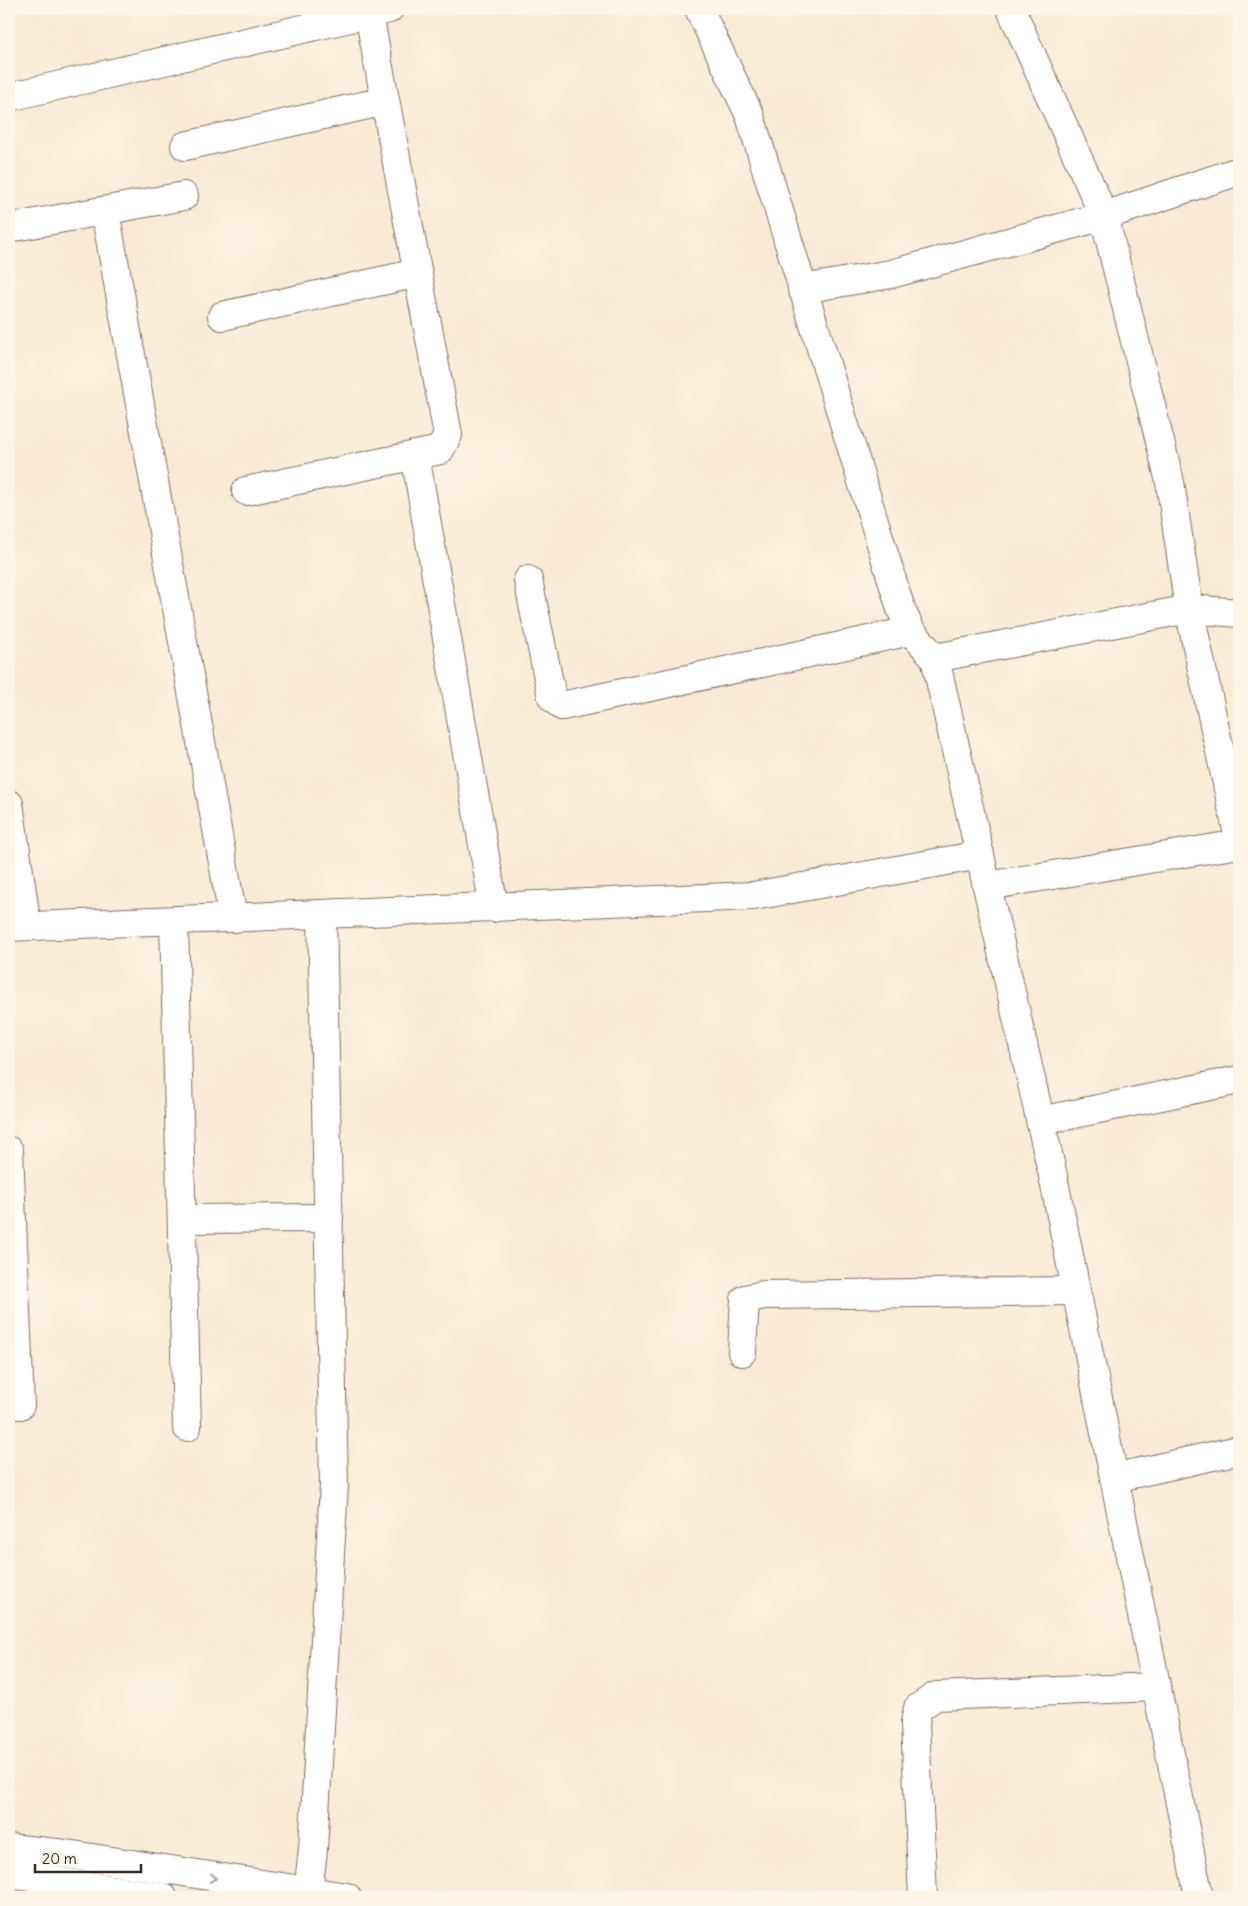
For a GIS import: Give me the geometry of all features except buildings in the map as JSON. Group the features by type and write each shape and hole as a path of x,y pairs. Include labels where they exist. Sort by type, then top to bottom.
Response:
{"street":[{"path":"699,9 750,116 898,600 911,632 935,658 1040,1121 1199,1897"},
{"path":"1012,9 1104,216 1170,482 1189,609 1239,839"},
{"path":"9,97 379,11 385,101 448,435 440,450 246,491"},
{"path":"185,146 385,101"},
{"path":"802,289 891,274 1104,216 1239,170"},
{"path":"9,228 184,196"},
{"path":"105,211 233,918"},
{"path":"222,316 418,274"},
{"path":"415,455 494,908"},
{"path":"528,580 552,697 562,706 911,632"},
{"path":"935,658 1189,609 1239,613"},
{"path":"9,804 18,926 752,896 980,855"},
{"path":"987,886 1239,844"},
{"path":"308,1893 313,1849 334,1485 322,915"},
{"path":"174,921 187,1426"},
{"path":"1040,1121 1239,1080"},
{"path":"9,1151 20,1405 9,1404"},
{"path":"182,1219 329,1218"},
{"path":"742,1352 745,1299 764,1294 1076,1291"},
{"path":"1114,1478 1239,1450"},
{"path":"923,1897 915,1723 918,1708 936,1696 1156,1687"},
{"path":"9,1848 66,1854 308,1893 347,1897"},
{"path":"65,1889 66,1854"},
{"path":"9,1874 65,1889 163,1897"}]}
